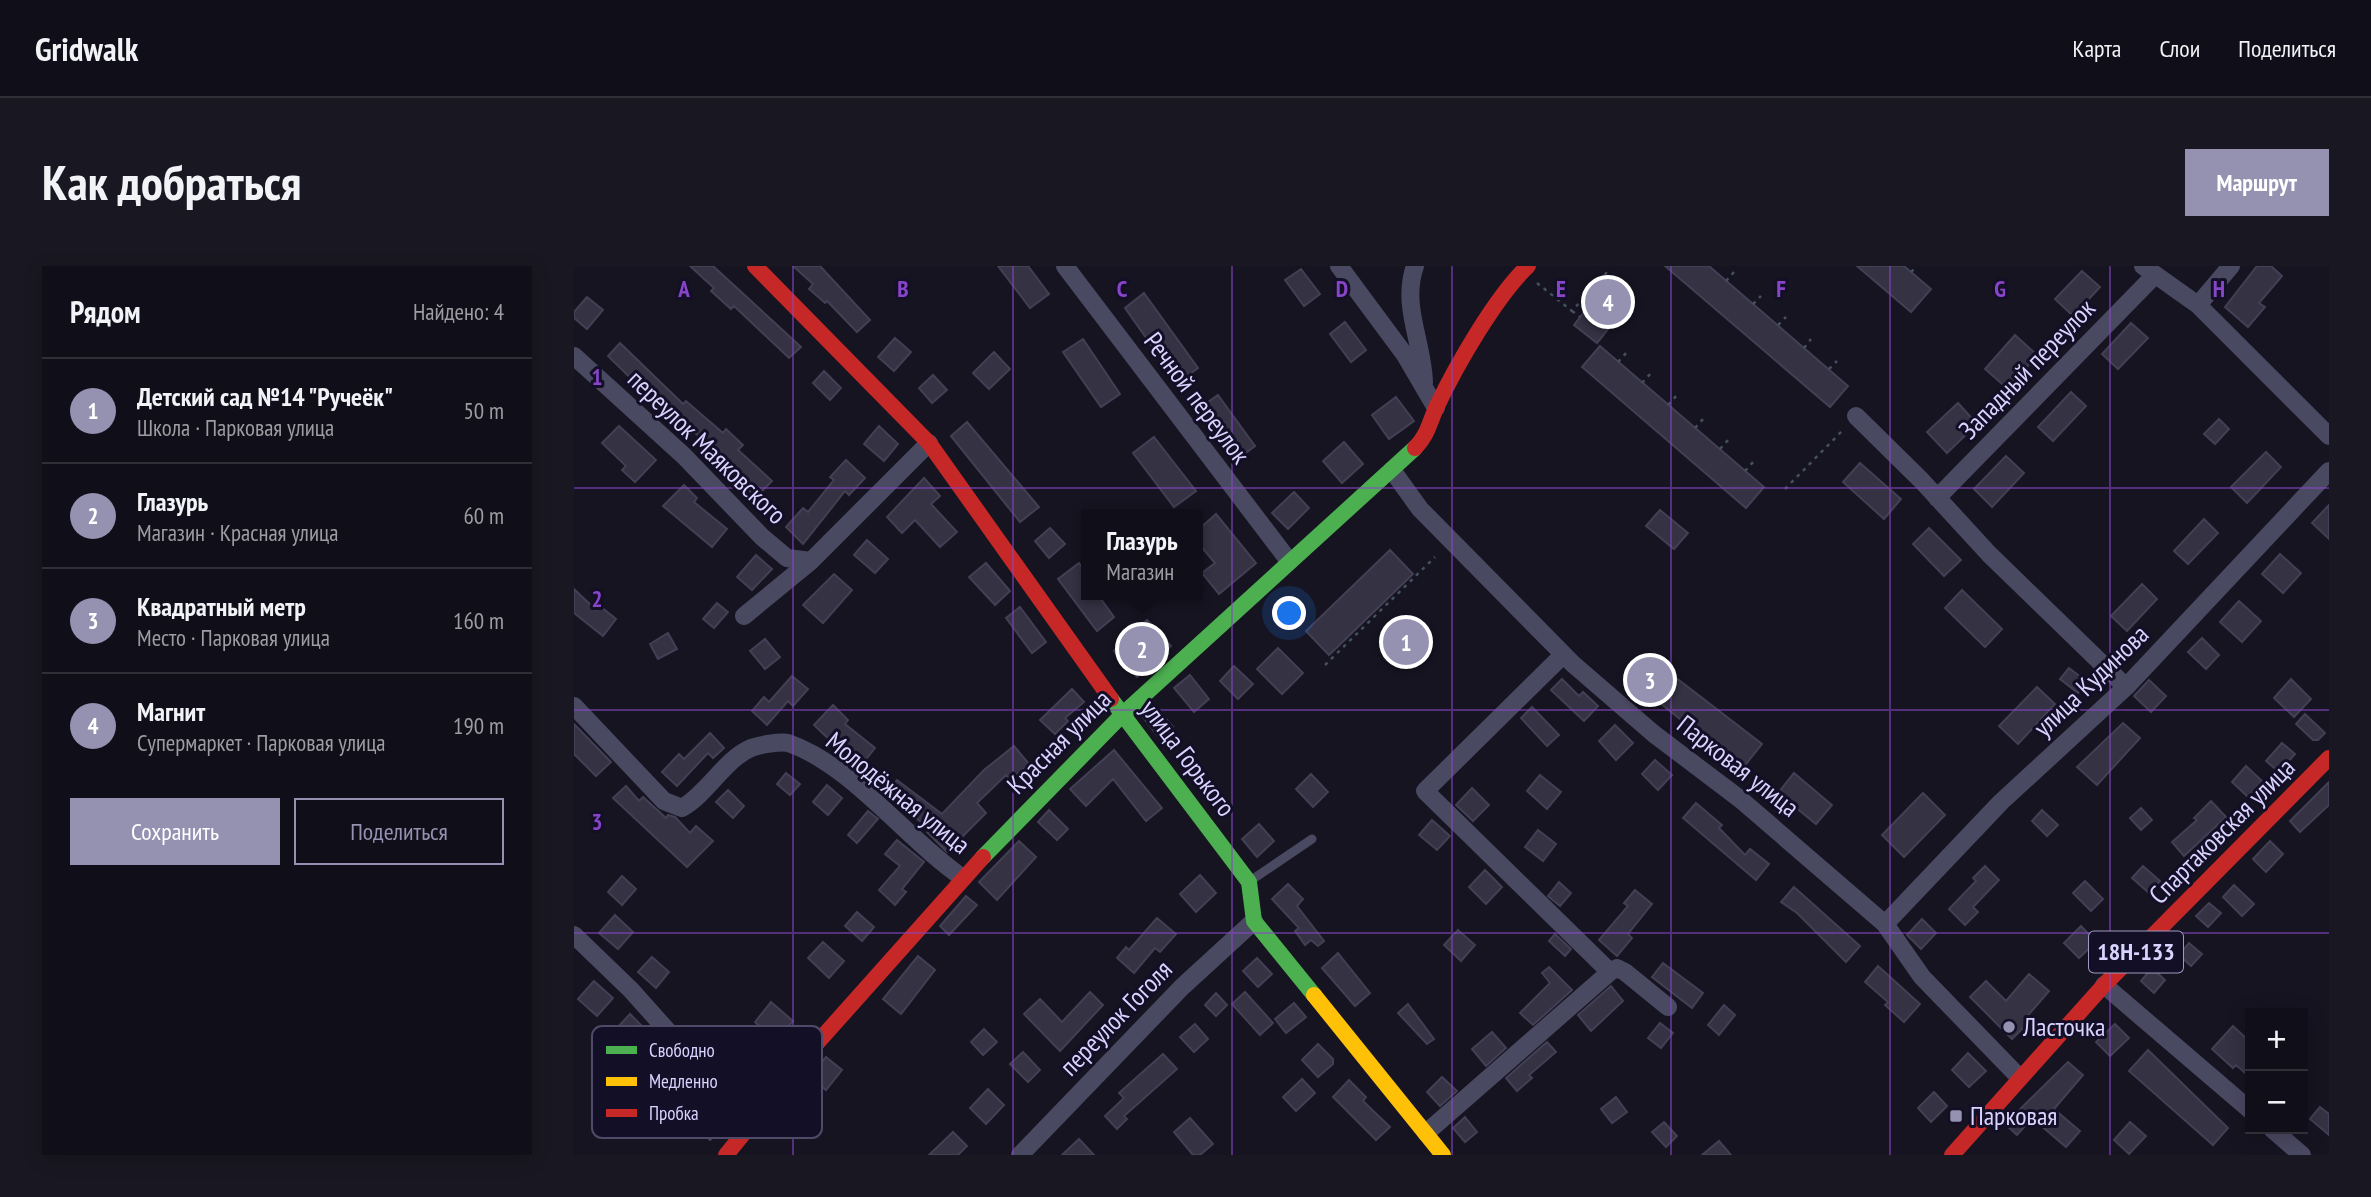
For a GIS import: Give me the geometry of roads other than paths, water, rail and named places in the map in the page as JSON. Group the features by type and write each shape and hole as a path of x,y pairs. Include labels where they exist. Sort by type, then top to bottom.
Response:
{"street":[{"name":"улица Горького","path":"755,266 929,443 1122,715 1249,882 1254,921"},
{"name":"Речной переулок","path":"1065,266 1289,561"},
{"path":"1339,266 1405,355 1436,408"},
{"path":"1415,266 1409,296 1411,316 1424,368 1425,389"},
{"path":"2198,305 2231,266"},
{"path":"1436,408 1469,349 1526,269"},
{"path":"2148,271 2198,305 2329,436"},
{"name":"Западный переулок","path":"1937,498 2148,271"},
{"name":"переулок Маяковского","path":"574,356 684,456 762,537 787,558 811,561"},
{"name":"Красная улица","path":"822,1040 963,878 1122,715 1427,436 1436,408"},
{"path":"1856,416 1989,554 2126,687"},
{"path":"744,617 811,561 929,443"},
{"name":"Парковая улица","path":"1392,470 1420,509 1563,655 1654,734 1741,799 1885,925 1922,977 2019,1077"},
{"name":"улица Кудинова","path":"1885,925 2001,802 2126,687 2329,471"},
{"path":"1563,655 1425,792 1610,972"},
{"name":"Молодёжная улица","path":"574,706 664,801 682,808 700,798 720,774 750,748 785,742 834,769 963,878"},
{"name":"Спартаковская улица","path":"1952,1155 2104,985 2329,758"},
{"path":"1254,921 1443,1155"},
{"name":"переулок Гоголя","path":"1020,1155 1182,987 1254,921"},
{"path":"574,935 631,990 663,1026"},
{"path":"1426,1133 1617,968 1668,1007"},
{"path":"2104,985 2245,1106"},
{"path":"2278,1134 2302,1155"},
{"name":"Красная улица","path":"726,1155 739,1138"}],"lane":[{"path":"1249,882 1312,839"}],"place":[{"name":"Магнит","path":"1608,302"},
{"name":"Детский сад №14 \"Ручеёк\"","path":"1406,642"},
{"name":"Глазурь","path":"1142,649"},
{"name":"Квадратный метр","path":"1650,680"},
{"name":"Ласточка","path":"2009,1027"},
{"name":"Парковая","path":"1956,1116"}]}
